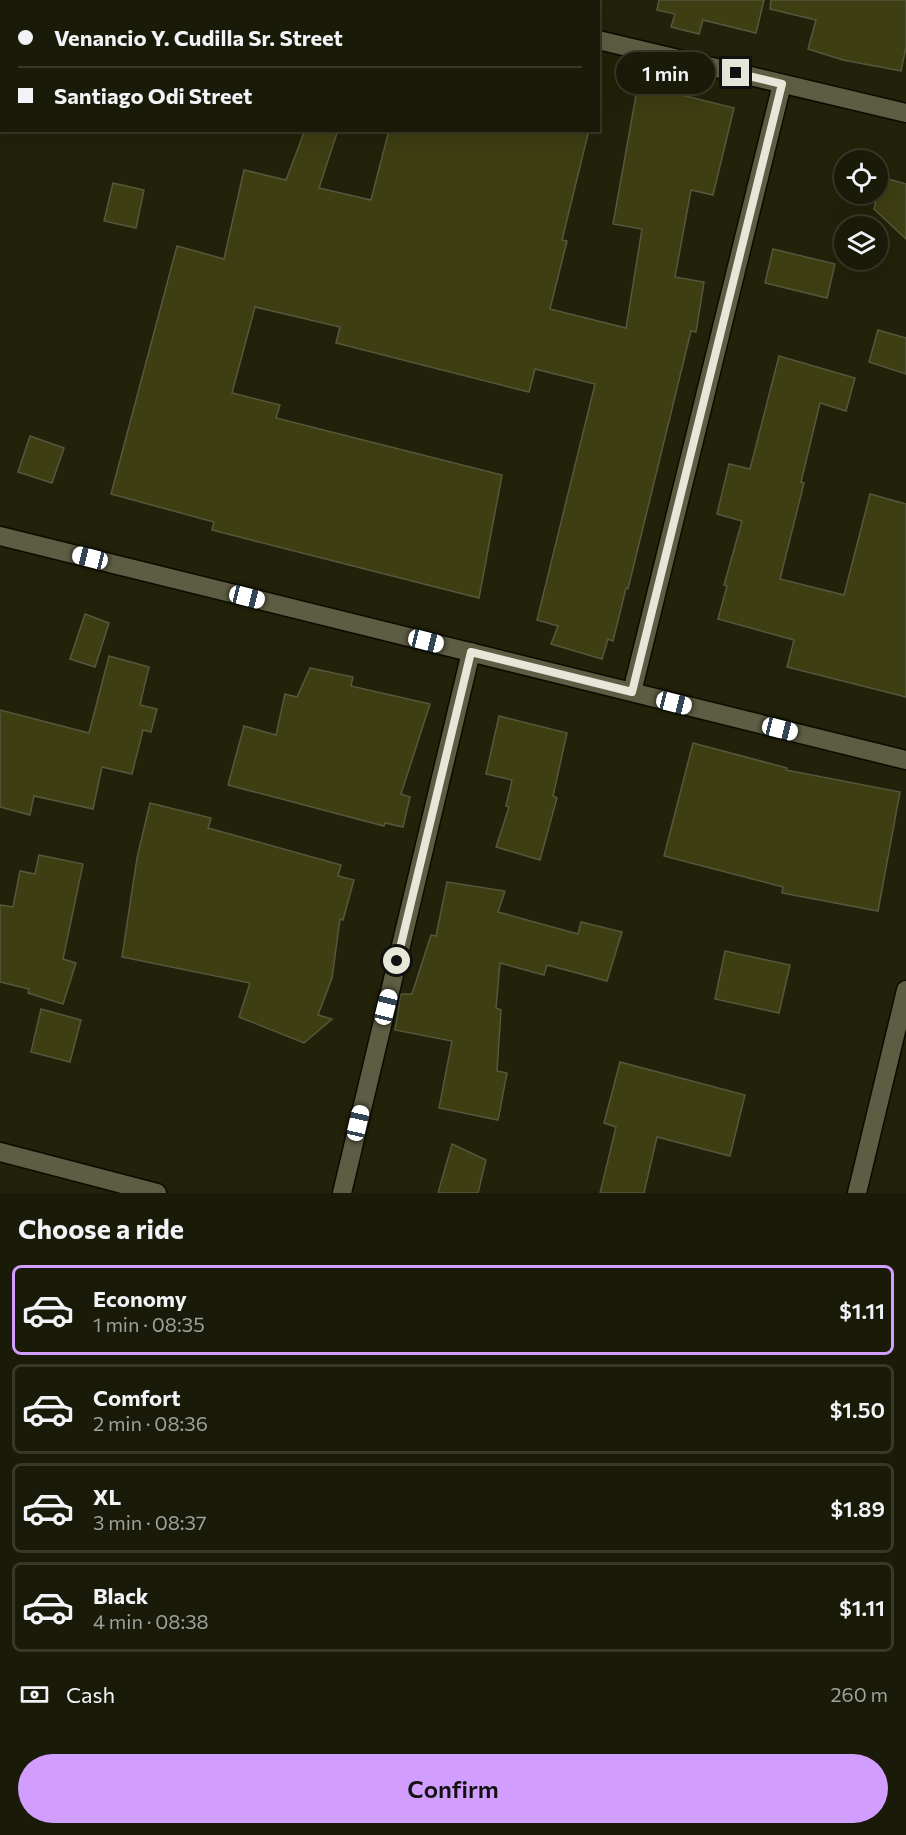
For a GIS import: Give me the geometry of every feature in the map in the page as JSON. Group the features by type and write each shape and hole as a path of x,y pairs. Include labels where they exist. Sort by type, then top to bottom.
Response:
{"street":[{"path":"600,40 906,113"},
{"path":"632,692 782,84"},
{"path":"0,536 906,760"},
{"path":"342,1193 471,652"},
{"path":"857,1193 906,990"},
{"path":"0,1152 157,1193"}],"building":[{"path":"659,0 764,0 756,33 703,20 699,34 671,27 675,14 657,10"},
{"path":"771,0 906,0 906,47 901,71 843,60 808,49 816,20 770,9"},
{"path":"638,84 734,108 713,195 691,190 675,277 704,282 696,332 691,331 628,589 626,588 613,641 608,639 602,659 551,644 558,626 537,620 595,384 535,369 529,392 336,343 340,327 255,307 232,393 280,405 276,418 502,475 479,598 212,530 214,522 111,494 177,246 224,259 244,170 286,180 304,132 337,132 319,188 371,200 388,132 589,132 562,240 567,241 550,309 626,328 642,229 613,224"},
{"path":"888,179 906,184 906,239 888,222 888,216 881,216 874,209 875,204 888,204"},
{"path":"113,183 144,190 136,228 104,221"},
{"path":"773,249 834,264 827,298 765,283"},
{"path":"878,330 906,338 906,374 869,362"},
{"path":"779,356 855,378 846,411 820,403 801,482 804,483 780,579 844,595 870,494 906,504 906,697 787,667 794,640 718,619 727,586 724,585 742,521 717,514 729,464 750,469"},
{"path":"30,436 64,448 52,483 18,472"},
{"path":"85,614 109,623 95,667 70,659"},
{"path":"109,656 149,667 140,705 157,709 151,732 143,730 132,774 102,767 93,809 34,796 30,815 0,807 0,710 89,733"},
{"path":"310,668 353,677 351,686 430,704 401,794 410,797 403,827 385,823 384,826 228,785 244,726 276,735 285,694 297,697"},
{"path":"499,716 567,733 553,796 557,798 540,860 496,847 509,807 506,806 512,780 486,774"},
{"path":"693,743 787,768 786,770 900,792 878,911 782,893 783,887 664,856"},
{"path":"150,803 211,818 208,828 341,865 338,876 354,880 343,920 340,919 332,978 318,1015 332,1019 304,1043 239,1017 250,983 122,957 137,858"},
{"path":"39,855 83,864 63,959 76,963 63,1004 28,993 29,989 0,982 0,905 13,907 20,871 35,874"},
{"path":"447,882 505,891 498,912 578,934 581,922 622,932 607,981 547,965 544,975 500,963 496,1008 501,1010 497,1071 507,1073 498,1120 439,1108 452,1041 395,1030 401,994 412,994 431,935 436,936"},
{"path":"725,951 790,965 779,1013 715,999"},
{"path":"41,1009 81,1020 70,1062 31,1052"},
{"path":"620,1062 745,1095 730,1156 657,1137 644,1193 600,1193 616,1127 604,1123"},
{"path":"452,1144 486,1160 478,1193 438,1193"}],"route":[{"path":"397,961 471,652 632,692 782,84 736,73"}]}
